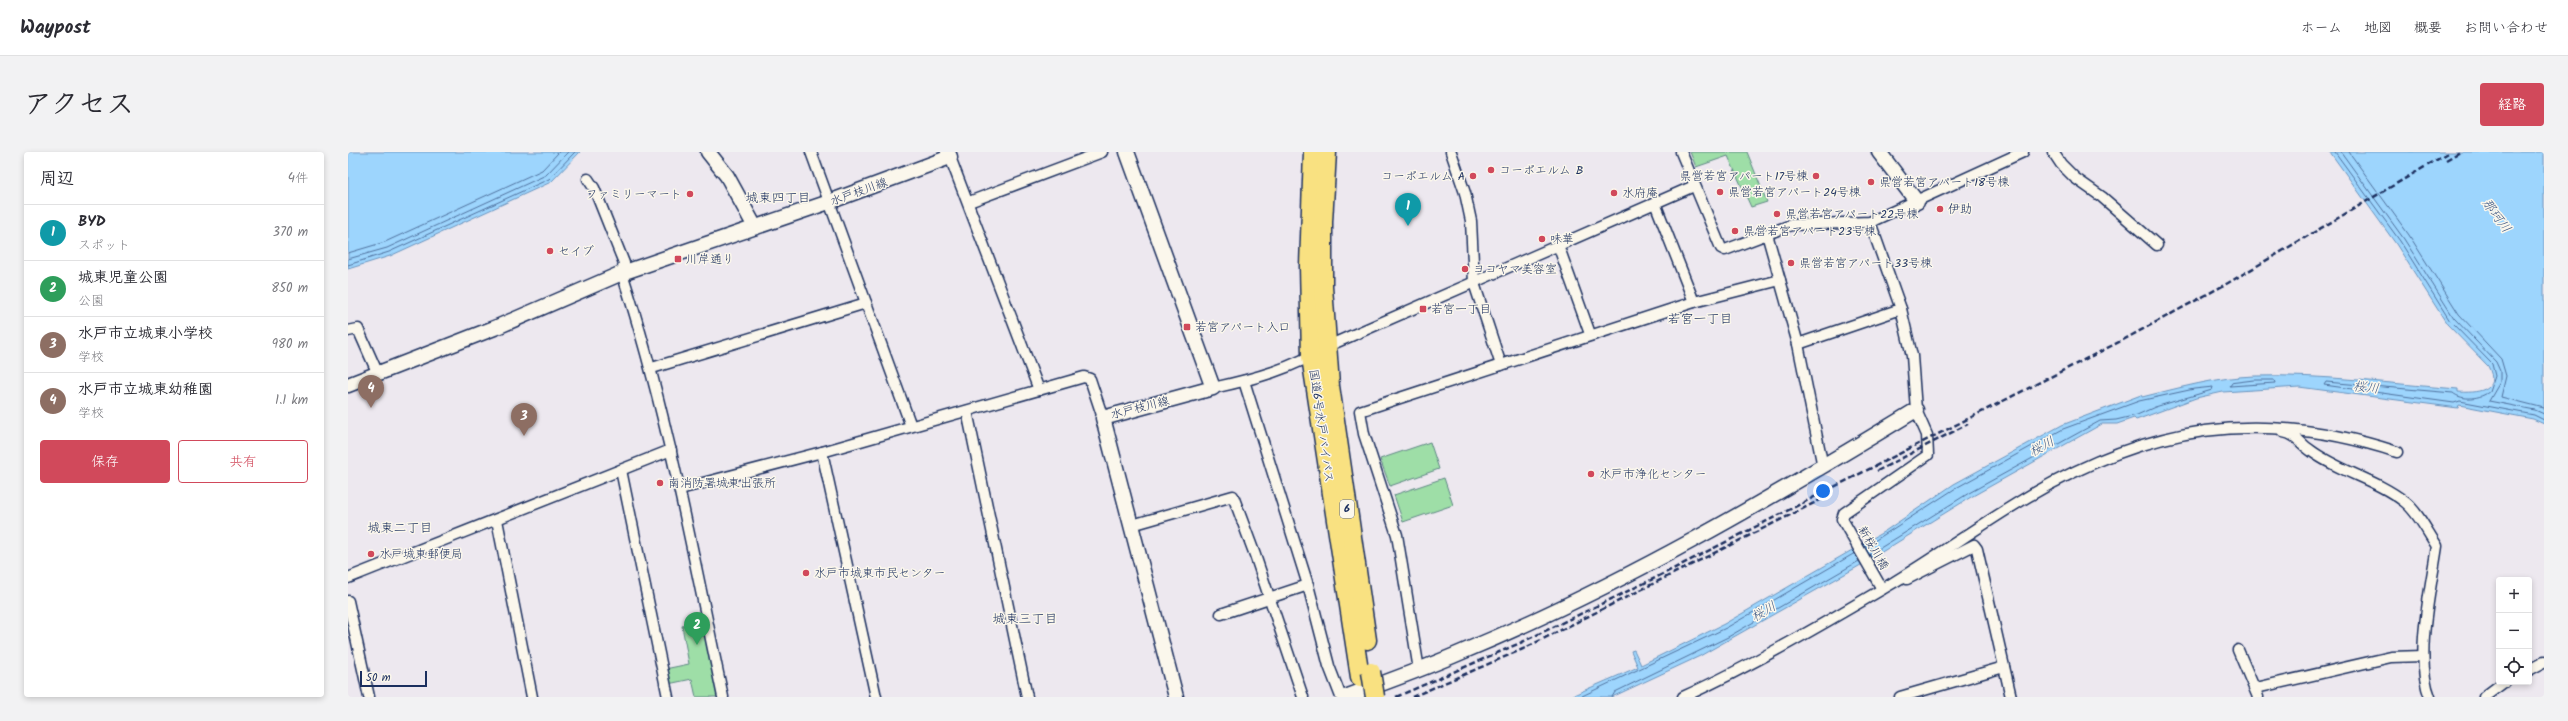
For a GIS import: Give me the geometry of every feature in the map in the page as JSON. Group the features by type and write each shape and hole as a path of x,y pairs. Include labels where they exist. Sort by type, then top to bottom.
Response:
{"highway":[{"name":"国道6号水戸バイパス","path":"1313,152 1309,266 1311,357 1366,674 1376,697"},
{"name":"国道6号水戸バイパス","path":"1327,152 1323,222 1323,287 1334,415 1366,674 1363,697"}],"street":[{"path":"708,152 727,176 755,227"},
{"path":"811,152 911,426"},
{"path":"969,202 1102,152"},
{"path":"1127,152 1213,388 1282,370 1311,357 1328,346 1694,186"},
{"path":"1451,152 1465,193 1471,221 1474,283 1501,365"},
{"path":"1681,152 1721,248 1725,250 1791,225 1870,222 1917,202 2023,152"},
{"path":"1879,152 1917,202"},
{"path":"2053,152 2061,164 2075,178 2102,197 2157,244"},
{"path":"949,155 969,202 1039,390"},
{"name":"水戸枝川線","path":"348,385 622,273 829,202 949,155"},
{"path":"588,180 594,188 624,263 622,273 652,368 680,489 723,697"},
{"path":"1655,203 1694,302"},
{"path":"1345,697 1418,670 1594,592 1762,503 1824,467 1916,410 1912,356 1901,309 1870,222"},
{"path":"1767,234 1798,344 1824,467"},
{"path":"1558,245 1589,331"},
{"path":"1418,670 1397,535 1364,434 1360,411 1694,302 1780,280"},
{"path":"652,368 866,303"},
{"path":"1798,344 1901,309"},
{"path":"348,331 358,329 378,374"},
{"path":"680,489 822,452 1084,377 1090,379 1103,418"},
{"path":"1244,381 1308,585 1329,666 1340,697"},
{"name":"水戸枝川線","path":"1176,697 1103,418 1213,388"},
{"name":"新桜川橋","path":"1884,586 1842,519 1844,513 1928,455 1927,435 1916,410"},
{"path":"967,411 1027,697"},
{"path":"1684,697 1884,586 2025,498 2076,470 2139,444 2190,432 2235,427 2264,427 2307,430 2365,442 2397,452"},
{"path":"2264,427 2294,435 2309,450 2332,464 2385,489 2406,502 2437,546 2423,656 2424,675 2430,697"},
{"path":"348,578 671,450"},
{"path":"822,452 876,697"},
{"path":"621,470 668,697"},
{"path":"1132,525 1233,496 1270,598 1303,697"},
{"path":"496,520 532,697"},
{"path":"1884,586 1919,574 1974,545 1977,549 2011,697"},
{"path":"1220,614 1308,585"},
{"path":"348,601 369,697"},
{"path":"2238,650 2257,693 2390,657 2423,656"},
{"path":"2532,668 2544,662"},
{"path":"1900,697 2004,667"},
{"path":"2484,697 2500,685"}],"green space":[{"path":"1690,152 1747,152 1767,202 1751,207 1728,156 1696,167"},
{"path":"1430,442 1439,469 1390,486 1380,459"},
{"path":"1444,478 1453,505 1403,522 1394,495"},
{"path":"703,621 718,697 696,697 692,679 668,684 665,669 689,664 682,626"}],"water":[{"path":"348,152 580,152 551,182 390,256 348,269"},
{"path":"2330,152 2544,152 2544,424 2533,419 2459,405 2458,408 2299,387 2223,392 2196,398 2136,420 2134,418 2117,424 2102,424 1971,497 1859,566 1700,656 1612,697 1569,697 1638,667 1631,651 1634,650 1641,665 1724,624 1885,531 1954,484 2062,425 2141,395 2142,397 2227,378 2255,376 2306,376 2357,380 2458,389 2458,392 2472,392 2485,389 2492,381 2488,366 2447,324 2396,244"}],"railway":[{"path":"1396,697 1520,643 1655,578 2123,340 2228,283 2450,152"},
{"path":"2446,160 2460,152"},
{"path":"1877,471 1968,424"},
{"path":"1412,697 1523,649 1824,498"}],"place":[{"name":"コーポエルム B","path":"1491,170"},
{"name":"コーポエルム A","path":"1473,176"},
{"name":"県営若宮アパート17号棟","path":"1816,176"},
{"name":"県営若宮アパート18号棟","path":"1871,182"},
{"name":"県営若宮アパート24号棟","path":"1720,192"},
{"name":"水府庵","path":"1614,193"},
{"name":"ファミリーマート","path":"690,194"},
{"name":"伊助","path":"1940,209"},
{"name":"県営若宮アパート22号棟","path":"1777,214"},
{"name":"BYD","path":"1408,226"},
{"name":"県営若宮アパート23号棟","path":"1735,231"},
{"name":"味華","path":"1542,239"},
{"name":"セイブ","path":"550,251"},
{"name":"川岸通り","path":"678,259"},
{"name":"県営若宮アパート33号棟","path":"1791,263"},
{"name":"ヨコヤマ美容室","path":"1465,269"},
{"name":"若宮一丁目","path":"1423,309"},
{"name":"若宮アパート入口","path":"1187,327"},
{"name":"水戸市立城東幼稚園","path":"371,408"},
{"name":"水戸市立城東小学校","path":"524,436"},
{"name":"水戸市浄化センター","path":"1591,474"},
{"name":"南消防署城東出張所","path":"660,483"},
{"name":"水戸城東郵便局","path":"371,554"},
{"name":"水戸市城東市民センター","path":"806,573"},
{"name":"城東児童公園","path":"697,645"}],"district":[{"name":"城東四丁目","path":"778,198"},
{"name":"若宮一丁目","path":"1700,319"},
{"name":"城東二丁目","path":"400,528"},
{"name":"城東三丁目","path":"1025,619"}],"water label":[{"name":"那珂川","path":"2496,216"},
{"name":"桜川","path":"2366,388"},
{"name":"桜川","path":"2042,447"},
{"name":"桜川","path":"1764,612"}]}
